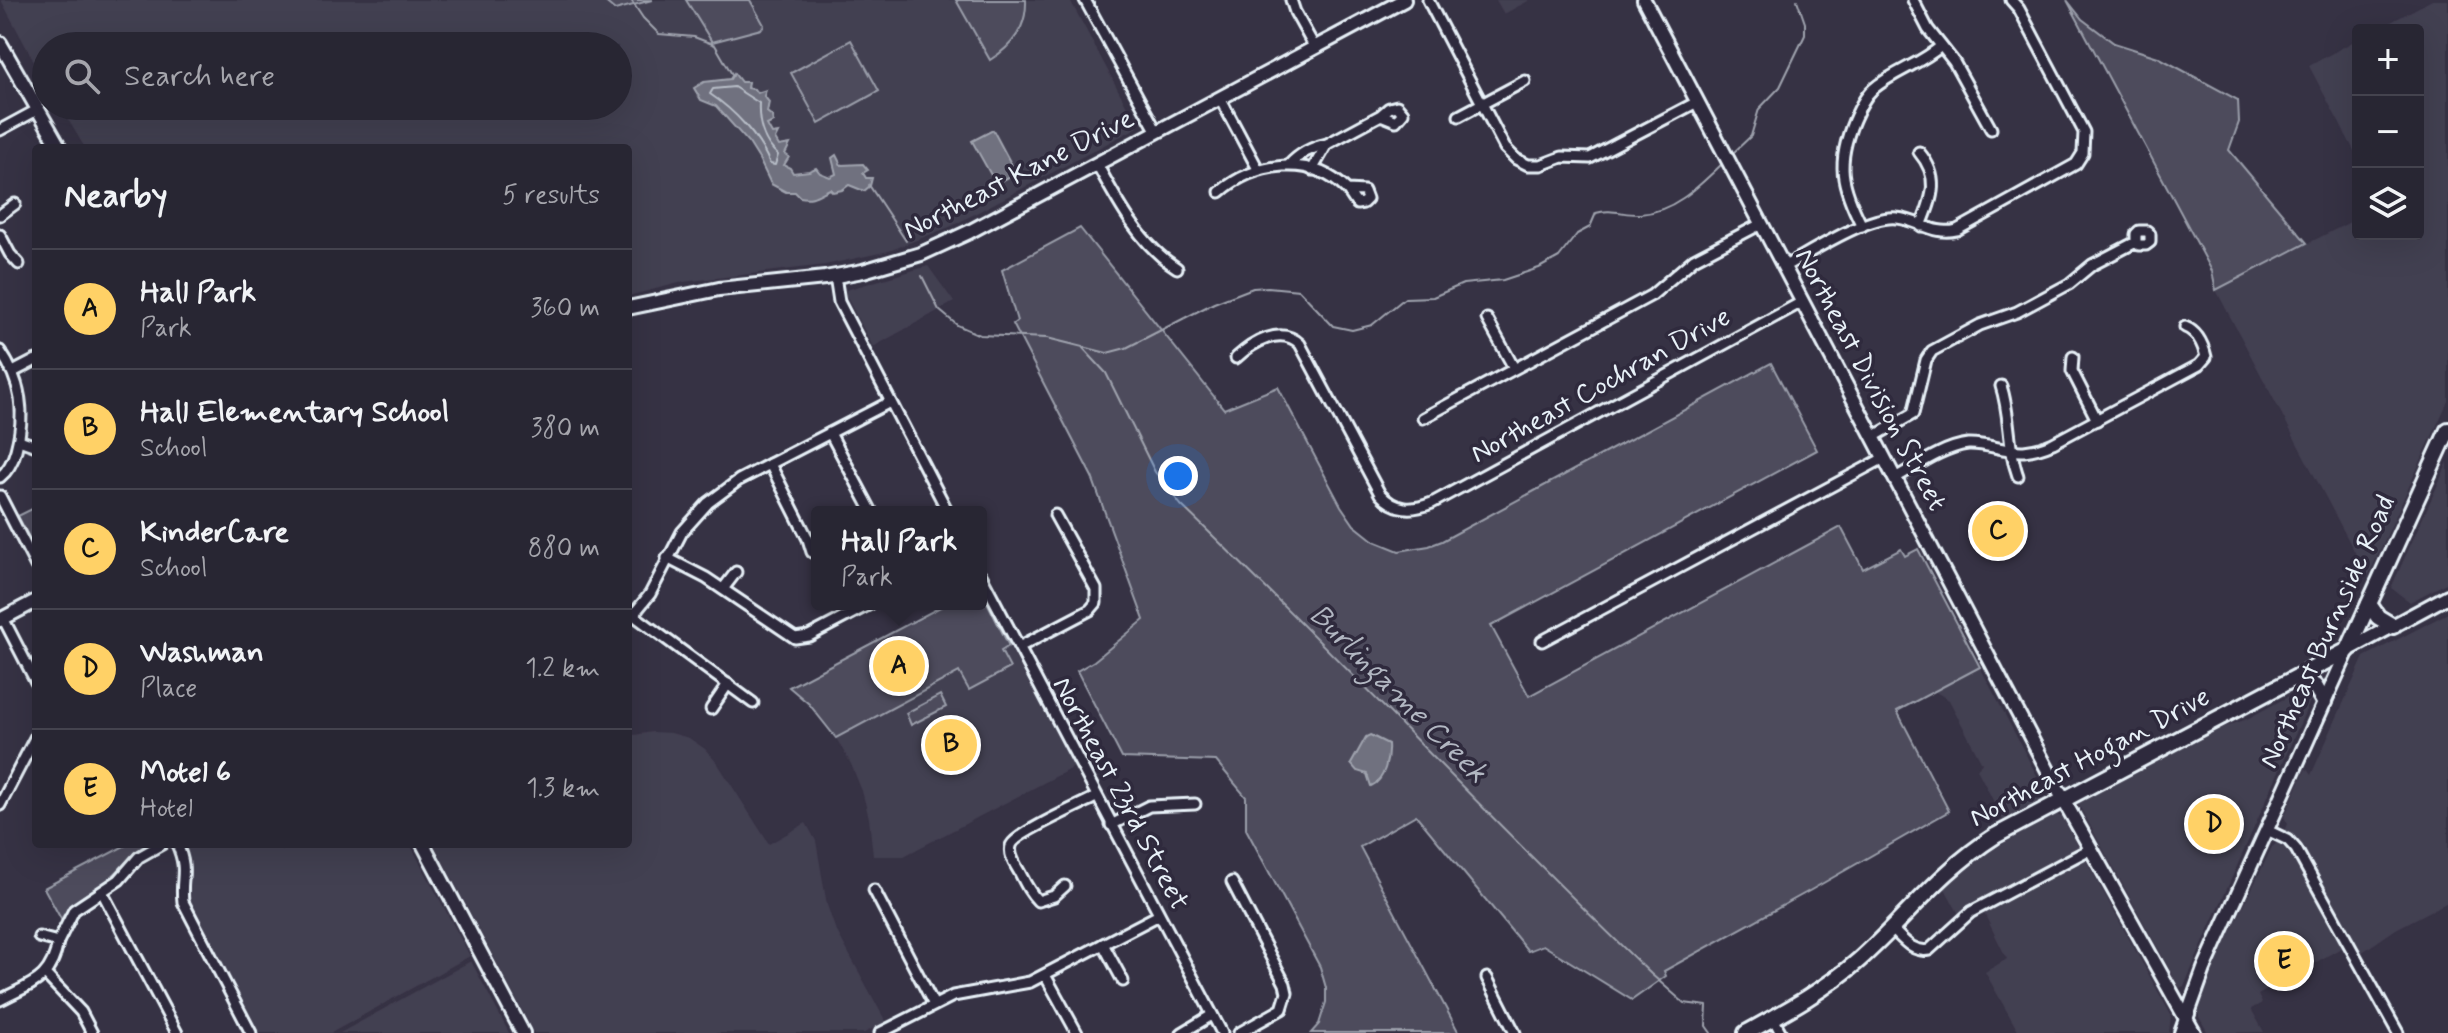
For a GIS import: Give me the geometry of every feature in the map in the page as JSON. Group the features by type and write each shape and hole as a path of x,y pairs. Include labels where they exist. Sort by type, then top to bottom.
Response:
{"highway":[{"name":"Northeast Burnside Road","path":"2348,650 2448,430"},
{"path":"2369,604 2378,617 2393,626"},
{"name":"Northeast Hogan Drive","path":"1746,1033 1802,1002 1839,976 1933,884 2009,827 2348,650"},
{"path":"2296,678 2315,686 2324,702"}],"main road":[{"name":"Northeast Kane Drive","path":"632,307 732,287 878,268 932,250 1404,0"},
{"name":"Northeast Division Street","path":"1644,0 2063,799 2194,1033"},
{"path":"0,43 32,101"},
{"path":"43,120 58,144"},
{"name":"Northeast Hogan Drive","path":"2348,650 2448,596"},
{"path":"1,619 32,603"},
{"name":"Northeast Burnside Road","path":"2181,1033 2204,969 2348,650"},
{"path":"425,848 523,1033"}],"street":[{"path":"1085,0 1157,132"},
{"path":"1291,0 1315,48"},
{"path":"1428,0 1505,148 1516,159 1535,165 1567,157 1585,159 1596,156 1697,102"},
{"path":"1913,0 1928,29 1954,62 1991,129"},
{"path":"1783,267 1862,226 1885,218 1897,217 1942,233 1963,227 2070,169 2080,159 2089,147 2081,126 2019,9 2011,0"},
{"path":"1862,226 1846,192 1842,164 1846,139 1859,108 1876,86 1931,55 1941,46"},
{"path":"1459,116 1525,81"},
{"path":"1220,98 1258,169"},
{"path":"0,130 32,113"},
{"path":"1289,165 1299,156 1381,115"},
{"path":"1312,170 1316,158 1327,144"},
{"path":"1919,152 1929,163 1933,175 1929,206 1921,226"},
{"path":"1097,164 1128,217 1163,259 1177,268"},
{"path":"1220,192 1258,169 1289,165 1312,170 1348,190"},
{"path":"0,215 15,204"},
{"path":"1423,418 1652,295 1694,259 1761,224"},
{"path":"0,235 19,264"},
{"path":"1873,437 1913,414 1926,360 1932,351 1980,325 2026,308 2069,284 2092,265 2136,242"},
{"path":"835,276 839,302 945,506"},
{"name":"Northeast Cochran Drive","path":"1236,358 1247,348 1278,335 1293,337 1300,344 1380,494 1398,507 1414,509 1802,302"},
{"path":"1487,319 1514,368"},
{"path":"1895,478 1964,445 1985,444 2010,450 2037,449 2097,420 2199,365 2206,357 2204,347 2196,334 2185,327"},
{"path":"0,351 13,372 22,405 19,440 9,468 0,477"},
{"path":"2073,357 2072,371 2097,420"},
{"path":"13,372 32,362"},
{"path":"2001,386 2008,412 2010,450 2018,476"},
{"path":"632,612 650,594 682,532 708,503 727,488 770,464 890,402"},
{"path":"830,433 869,506"},
{"path":"19,440 32,445"},
{"path":"1542,641 1884,458"},
{"path":"770,464 811,549"},
{"path":"0,496 32,558"},
{"path":"1019,647 1090,610 1096,603 1096,589 1055,515"},
{"path":"667,558 723,589 795,638 809,636 859,610"},
{"path":"723,589 736,572"},
{"name":"Northeast 23rd Street","path":"987,586 1222,1033"},
{"path":"632,614 753,703"},
{"path":"1,619 32,666"},
{"path":"711,709 728,684"},
{"path":"0,805 32,744"},
{"path":"1065,886 1054,896 1038,901 1028,889 1010,847 1025,833 1096,797"},
{"path":"1111,825 1149,806 1195,804"},
{"path":"2267,830 2288,840 2296,849 2398,1033"},
{"path":"0,1000 46,975 74,910 119,880 139,857 155,848"},
{"path":"178,848 185,868 181,892 183,902 251,1033"},
{"path":"1891,928 1913,948 1929,950 1971,912 2090,849"},
{"path":"1232,882 1287,993 1282,1009 1239,1033"},
{"path":"874,890 934,1005"},
{"path":"102,892 177,1033"},
{"path":"880,1033 953,996 1020,985 1045,975 1159,915"},
{"path":"39,937 58,942"},
{"path":"1103,944 1123,981"},
{"path":"46,975 81,1012 92,1033"},
{"path":"1045,975 1077,1033"},
{"path":"1487,978 1515,1033"},
{"path":"1182,1033 1212,1015"},
{"path":"1773,1018 1781,1033"}],"shaded area":[{"path":"1,0 603,0 615,10 652,0 1070,0 1138,127 952,226 889,251 825,265 683,282 632,295 632,144 83,144 68,120 632,120 632,32 32,32 32,58"},
{"path":"603,0 652,0 615,10"},
{"path":"686,0 750,0 764,25 761,29 712,42"},
{"path":"956,0 1026,0 1026,10 1012,42 990,60"},
{"path":"1496,0 1530,0 1504,14"},
{"path":"2067,0 2082,19 2114,43 2158,57 2238,100 2239,122 2229,150 2307,243 2216,290 2212,271"},
{"path":"2432,0 2448,0 2448,401 2368,577 2216,290 2352,221 2352,240 2424,240 2424,24 2387,24"},
{"path":"851,40 879,91 819,124 791,73"},
{"path":"2352,42 2352,147 2309,66"},
{"path":"1080,228 1224,409 1278,387 1354,525 1374,541 1399,551 1442,541 1771,363 1817,450 1491,626 1529,696 1841,527 1863,569 1901,549 1905,556 1918,549 1980,667 1897,711 1949,811 1664,971 1666,976 1632,1000 1543,945 1528,951 1416,815 1360,847 1459,1033 1311,1033 1319,1024 1326,1002 1326,988 1320,967 1246,829 1246,797 1216,761 1122,758 1077,671 1144,620 1092,477 1013,324 1017,321 1002,270"},
{"path":"928,266 954,302 873,347 846,296 846,290"},
{"path":"2448,462 2448,582 2410,602 2391,588"},
{"path":"32,509 32,543 18,516"},
{"path":"987,602 1009,646 1001,651 1010,668 969,690 959,672 836,738 809,704 789,687 935,610 987,610"},
{"path":"2448,613 2448,902 2396,929 2361,953 2299,843 2285,831 2288,824 2284,817 2306,768 2311,775 2364,657"},
{"path":"1009,646 1074,767 904,856 873,856 862,791 836,738"},
{"path":"1980,667 2046,793 2043,799 2003,820 1977,769 1982,763 1949,700 1934,691"},
{"path":"2307,689 2312,696 2310,701 2184,986 2180,988 2078,804 2219,729 2247,719"},
{"path":"940,695 946,707 911,725 906,713"},
{"path":"671,733 689,738 705,749 718,764 769,844 806,823 816,841 827,905 835,928 886,1022 864,1033 534,1033 436,848 632,848 632,735"},
{"path":"2054,814 2062,817 2171,1015 2169,1033 2019,1033 1985,972 2007,959 1984,913 1965,925 1944,887 1979,858"},
{"path":"2278,842 2288,849 2343,947 2258,995 2262,1003 2251,1009 2264,1032 2208,1033 2198,1009 2217,961 2272,847"},
{"path":"120,848 142,848 109,879 78,900 61,919 44,888"},
{"path":"187,848 412,848 470,956 331,1033 259,1033 191,904 191,865"},
{"path":"471,961 509,1033 340,1033"}],"water":[{"path":"734,73 741,82 748,82 747,88 757,93 766,90 764,96 769,102 767,112 773,122 767,125 772,134 778,133 775,139 779,146 790,144 785,154 789,157 784,165 793,173 816,168 830,177 836,174 832,158 836,155 841,165 863,164 868,170 863,173 866,178 872,178 870,186 864,191 849,185 842,190 833,192 830,189 805,198 771,184 749,143 716,106 701,100 694,88 704,82 730,79"},
{"path":"993,130 1016,173 996,184 972,141"},
{"path":"1370,735 1388,744 1383,774 1371,786 1367,774 1357,771 1351,764"}],"waterway":[{"path":"631,0 659,34 694,37 715,45 733,76"},
{"path":"1732,154 1751,136 1759,109 1780,87 1805,35 1805,23 1797,0"},
{"path":"922,276 939,310 957,325 980,335 1047,338 1107,353 1126,348 1214,303 1253,288 1299,290 1333,326 1352,330 1372,325 1405,298 1433,297 1463,284 1503,280 1539,268 1559,257 1577,234 1590,227 1596,213 1640,214 1665,208 1687,195 1725,161"},
{"path":"869,185 906,241"},
{"name":"Burlingame Creek","path":"1083,348 1106,373 1155,472 1181,505 1651,974 1684,1003 1707,1006 1706,1026 1711,1033"}],"place":[{"name":"KinderCare","path":"1998,531"},
{"name":"Hall Park","path":"899,666"},
{"name":"Hall Elementary School","path":"951,745"},
{"name":"Washman","path":"2214,824"},
{"name":"Motel 6","path":"2284,961"}]}
